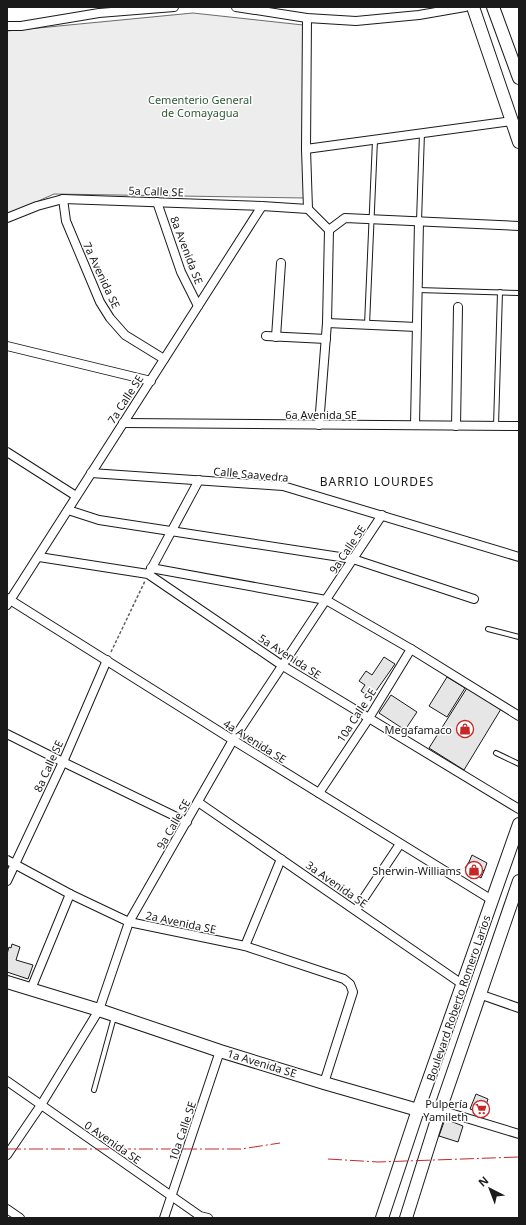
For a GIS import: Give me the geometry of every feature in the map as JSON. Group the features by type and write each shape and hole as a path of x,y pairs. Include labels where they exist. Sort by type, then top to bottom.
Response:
{"main road":[{"path":"473,7 519,142"},
{"path":"493,7 517,66 519,78"},
{"name":"Boulevard Roberto Romero Larios","path":"382,1218 418,1110 519,824"},
{"name":"Boulevard Roberto Romero Larios","path":"406,1218 479,994 515,907 519,881"},
{"name":"1a Avenida SE","path":"7,982 115,1015 324,1083 418,1110 440,1110"}],"street":[{"path":"7,26 21,26 96,10 174,7"},
{"path":"236,7 307,18 356,21 419,15 464,7"},
{"path":"307,18 306,149 308,209 329,230 327,323 319,425"},
{"path":"306,149 512,121"},
{"name":"5a Calle SE","path":"7,218 37,206 63,199 308,209"},
{"name":"7a Avenida SE","path":"63,199 66,221 100,302 110,318 125,334 164,359"},
{"name":"8a Avenida SE","path":"157,202 182,272 198,306"},
{"name":"7a Calle SE","path":"8,601 38,557 262,206"},
{"path":"329,230 345,218 519,226"},
{"path":"415,425 419,221"},
{"path":"276,337 281,263"},
{"path":"456,426 458,307"},
{"path":"327,323 417,326"},
{"path":"266,336 326,339"},
{"path":"7,346 151,380"},
{"name":"6a Avenida SE","path":"123,423 519,426"},
{"path":"7,452 76,496"},
{"name":"Calle Saavedra","path":"91,473 283,486 519,557"},
{"path":"199,480 173,531 150,571 326,600 411,649 519,716"},
{"path":"68,510 100,520 353,559 474,599"},
{"name":"9a Calle SE","path":"7,1155 41,1105 99,1010 129,922 233,740 382,515"},
{"name":"5a Avenida SE","path":"38,557 150,571 283,666 519,809"},
{"name":"4a Avenida SE","path":"8,601 107,660 318,793 492,900"},
{"name":"10a Calle SE","path":"318,793 369,718 411,649"},
{"name":"8a Calle SE","path":"7,881 63,762 107,660"},
{"path":"7,734 187,822"},
{"name":"3a Avenida SE","path":"198,802 462,984"},
{"path":"356,910 400,844"},
{"path":"245,946 281,859"},
{"name":"2a Avenida SE","path":"7,860 70,894 129,922 245,946 344,979 350,984 354,992 324,1083"},
{"path":"31,989 70,894"},
{"path":"479,994 519,1008"},
{"name":"10a Calle SE","path":"164,1218 220,1050"},
{"name":"0 Avenida SE","path":"7,1081 200,1216 208,1218"},
{"name":"1a Avenida SE","path":"440,1110 519,1134"},
{"path":"7,1209 20,1218"}],"lane":[{"path":"419,221 422,133"},
{"path":"366,325 375,139"},
{"path":"418,290 519,292"},
{"path":"496,426 500,292"},
{"path":"488,629 519,637"},
{"path":"496,753 519,764"},
{"path":"94,1090 115,1015"}],"path":[{"path":"107,660 150,571"}],"shaded area":[{"name":"Cementerio General de Comayagua","path":"193,13 303,25 304,198 54,194 7,215 7,31"}],"building":[{"path":"384,657 395,664 371,698 361,691 365,685 359,681 366,671 372,675"},
{"path":"447,677 465,688 447,717 429,706"},
{"name":"Megafamaco","path":"467,688 501,709 464,770 429,748"},
{"path":"391,695 417,712 405,730 379,713"},
{"path":"472,855 487,863 484,871 469,862"},
{"name":"Sherwin-Williams","path":"469,862 484,871 481,878 465,868"},
{"path":"12,944 20,947 16,960 33,965 28,979 7,972 7,954 9,947 11,948"},
{"path":"476,1094 488,1099 483,1114 470,1109"},
{"path":"445,1119 463,1126 458,1142 439,1136"}],"power":[{"path":"7,1149 241,1149 280,1143"},
{"path":"328,1159 378,1162 519,1157"}],"place":[{"name":"Megafamaco","path":"465,729"},
{"name":"Sherwin-Williams","path":"474,870"},
{"name":"Pulpería Yamileth","path":"481,1109"}],"district":[{"name":"BARRIO LOURDES","path":"377,481"}]}
